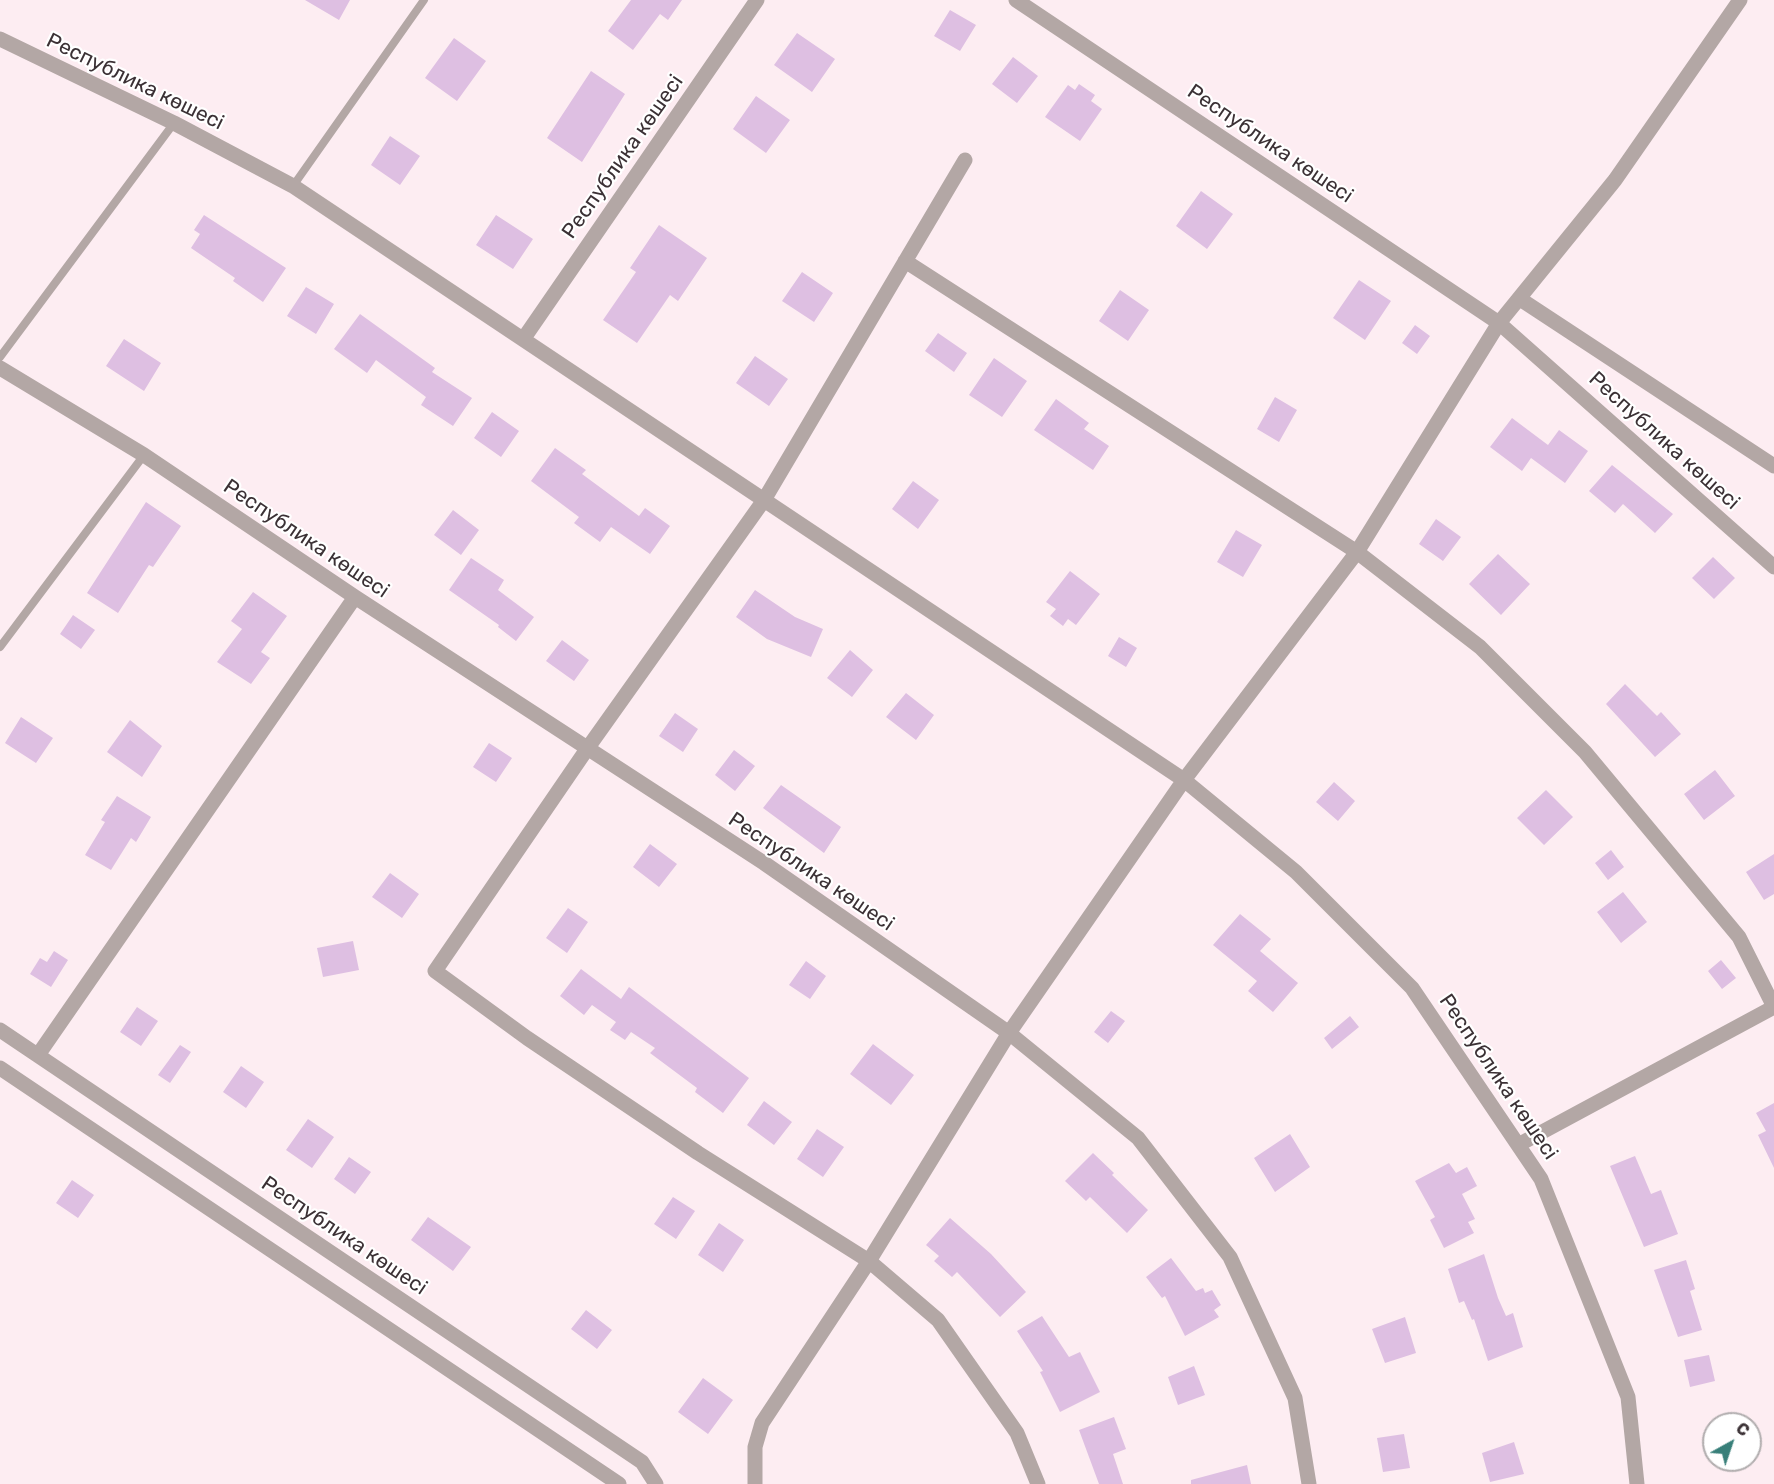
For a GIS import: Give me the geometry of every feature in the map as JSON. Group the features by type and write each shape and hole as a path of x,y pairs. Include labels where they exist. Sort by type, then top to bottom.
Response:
{"street":[{"name":"Республика көшесі","path":"524,338 757,0"},
{"name":"Республика көшесі","path":"1016,0 1499,323 1774,567"},
{"path":"755,1484 755,1447 762,1424 869,1260 1009,1033 1184,780 1358,552 1499,323 1615,180 1740,0"},
{"name":"Республика көшесі","path":"0,39 174,123 293,186 1184,780 1296,872 1412,988 1541,1179 1628,1397 1636,1484"},
{"path":"965,160 764,500 587,749 435,971 527,1038 698,1153 869,1260 938,1320 1017,1433 1038,1484"},
{"path":"905,261 1358,552 1480,647 1585,752 1739,937 1774,1007 1518,1145"},
{"path":"1520,299 1774,466"},
{"name":"Республика көшесі","path":"0,368 144,456 355,597 764,863 1009,1033 1138,1138 1230,1257 1295,1398 1309,1484"},
{"path":"38,1055 355,597"},
{"name":"Республика көшесі","path":"0,1030 642,1462 656,1484"},
{"path":"0,1068 619,1484"}],"lane":[{"path":"293,186 424,0"},
{"path":"0,357 174,123"},
{"path":"0,647 144,456"}],"building":[{"path":"305,0 350,0 339,20"},
{"path":"631,0 682,0 668,20 660,14 633,50 608,31"},
{"path":"950,10 976,25 960,51 934,36"},
{"path":"797,33 835,59 812,92 774,65"},
{"path":"454,38 486,61 457,101 425,78"},
{"path":"1013,57 1038,76 1017,103 992,84"},
{"path":"591,71 625,94 582,162 547,138"},
{"path":"1079,84 1095,95 1091,101 1102,109 1080,141 1045,117 1068,85 1075,90"},
{"path":"756,96 790,120 766,153 733,129"},
{"path":"390,136 420,156 400,185 371,165"},
{"path":"1201,191 1233,214 1207,249 1176,226"},
{"path":"204,215 286,268 263,302 233,281 235,278 191,248 200,234 194,230"},
{"path":"496,215 533,239 513,269 476,245"},
{"path":"659,225 707,258 678,301 670,295 637,343 603,320 636,272 630,268"},
{"path":"802,272 833,293 814,322 782,301"},
{"path":"1359,280 1391,301 1365,340 1333,318"},
{"path":"306,287 334,304 316,334 287,316"},
{"path":"1120,290 1149,310 1128,341 1099,321"},
{"path":"360,314 435,368 432,372 472,398 453,426 421,405 426,397 376,360 367,373 334,349"},
{"path":"1415,325 1430,336 1417,354 1402,343"},
{"path":"938,333 967,353 954,372 925,351"},
{"path":"124,339 161,363 144,391 106,366"},
{"path":"755,356 788,379 769,406 736,383"},
{"path":"994,358 1027,381 1002,417 969,395"},
{"path":"1275,397 1297,410 1279,442 1257,429"},
{"path":"1056,399 1089,423 1084,429 1109,446 1093,470 1034,430"},
{"path":"492,412 519,431 501,457 474,438"},
{"path":"1512,418 1548,445 1559,430 1588,451 1565,483 1531,458 1522,471 1490,447"},
{"path":"555,448 586,470 582,474 639,516 645,508 670,526 650,554 611,527 600,542 574,523 579,517 531,481"},
{"path":"1612,465 1673,514 1655,533 1623,504 1615,513 1589,491"},
{"path":"913,481 939,500 918,529 892,509"},
{"path":"146,502 181,526 153,567 149,565 118,613 87,593"},
{"path":"453,510 479,530 461,555 434,535"},
{"path":"1436,519 1461,537 1443,561 1419,544"},
{"path":"1236,530 1262,545 1243,577 1217,562"},
{"path":"1498,554 1530,584 1501,615 1469,584"},
{"path":"1713,557 1735,578 1714,599 1692,578"},
{"path":"471,558 504,580 498,590 534,617 516,641 498,627 499,625 449,590"},
{"path":"1070,571 1100,594 1076,625 1068,619 1063,626 1050,616 1056,609 1046,602"},
{"path":"755,590 795,617 823,629 811,657 767,639 736,617"},
{"path":"253,592 287,616 261,652 270,658 251,684 217,662 242,629 231,621"},
{"path":"73,615 95,630 81,649 60,634"},
{"path":"1119,637 1137,648 1126,667 1108,656"},
{"path":"562,640 589,660 574,681 546,661"},
{"path":"850,650 873,670 852,697 827,678"},
{"path":"1625,684 1657,716 1661,712 1681,734 1655,757 1606,704"},
{"path":"906,693 934,715 916,740 886,717"},
{"path":"675,713 698,729 683,752 659,736"},
{"path":"21,717 53,738 36,763 5,743"},
{"path":"130,720 162,746 142,777 107,752"},
{"path":"489,743 512,758 496,782 473,767"},
{"path":"734,750 755,766 735,791 715,775"},
{"path":"1715,770 1735,796 1704,820 1684,794"},
{"path":"1334,782 1355,801 1338,821 1316,802"},
{"path":"781,785 841,827 824,853 763,808"},
{"path":"1546,790 1573,817 1544,845 1517,818"},
{"path":"117,796 151,817 136,842 131,838 111,870 85,855 105,822 101,820"},
{"path":"650,844 677,864 659,887 633,867"},
{"path":"1611,850 1624,867 1608,880 1595,863"},
{"path":"1774,854 1774,894 1764,900 1746,872"},
{"path":"390,873 419,894 402,918 372,897"},
{"path":"1623,892 1647,922 1621,943 1597,912"},
{"path":"568,908 588,922 567,953 546,938"},
{"path":"1240,914 1271,939 1260,951 1298,983 1273,1012 1248,991 1257,981 1213,945"},
{"path":"353,941 359,970 323,977 317,948"},
{"path":"54,951 68,960 51,987 30,974 40,958 47,962"},
{"path":"1721,960 1736,978 1722,989 1708,971"},
{"path":"806,961 826,976 810,999 789,985"},
{"path":"581,969 621,999 629,987 749,1078 723,1113 695,1092 697,1088 650,1053 655,1048 631,1032 625,1040 610,1030 616,1022 592,1005 584,1015 560,996"},
{"path":"137,1007 158,1021 141,1046 120,1032"},
{"path":"1111,1011 1125,1021 1108,1043 1094,1032"},
{"path":"1350,1016 1359,1027 1332,1049 1324,1038"},
{"path":"873,1044 914,1075 891,1105 850,1074"},
{"path":"180,1045 191,1052 170,1083 158,1075"},
{"path":"241,1066 264,1082 246,1108 223,1092"},
{"path":"764,1101 792,1122 774,1145 747,1125"},
{"path":"1774,1103 1774,1168 1758,1135 1766,1131 1756,1113"},
{"path":"308,1119 334,1137 312,1168 286,1150"},
{"path":"817,1129 844,1147 823,1177 797,1159"},
{"path":"1290,1134 1310,1167 1275,1192 1254,1158"},
{"path":"1093,1153 1148,1210 1127,1233 1090,1197 1086,1201 1065,1181"},
{"path":"1635,1156 1651,1194 1661,1190 1678,1234 1644,1247 1610,1166"},
{"path":"349,1157 371,1172 355,1194 334,1179"},
{"path":"1449,1163 1456,1173 1467,1167 1477,1186 1462,1194 1475,1219 1468,1222 1474,1233 1444,1248 1430,1220 1435,1217 1415,1181"},
{"path":"72,1180 94,1195 78,1218 56,1203"},
{"path":"673,1197 695,1211 676,1239 654,1224"},
{"path":"428,1217 471,1247 453,1271 411,1240"},
{"path":"950,1218 991,1254 1026,1292 1000,1317 957,1272 952,1277 934,1261 939,1256 926,1245"},
{"path":"719,1223 744,1240 723,1272 698,1255"},
{"path":"1484,1254 1498,1298 1506,1316 1513,1313 1523,1347 1488,1361 1474,1319 1472,1320 1464,1301 1459,1303 1448,1269"},
{"path":"1171,1258 1196,1291 1203,1288 1205,1293 1212,1290 1221,1305 1214,1310 1219,1317 1185,1336 1165,1296 1162,1298 1146,1277"},
{"path":"1686,1260 1695,1289 1690,1291 1702,1330 1678,1337 1654,1270"},
{"path":"586,1310 612,1330 597,1349 571,1329"},
{"path":"1042,1316 1069,1357 1080,1352 1100,1392 1060,1412 1040,1372 1043,1371 1017,1331"},
{"path":"1405,1317 1416,1353 1385,1363 1372,1329"},
{"path":"1709,1355 1715,1381 1690,1387 1684,1360"},
{"path":"1194,1366 1205,1395 1178,1405 1168,1377"},
{"path":"703,1378 733,1400 708,1434 678,1412"},
{"path":"1114,1417 1126,1449 1113,1454 1123,1484 1099,1484 1079,1430"},
{"path":"1404,1434 1410,1468 1383,1472 1377,1438"},
{"path":"1514,1442 1524,1474 1490,1482 1482,1453"},
{"path":"1247,1465 1251,1484 1191,1484 1191,1480"}]}
